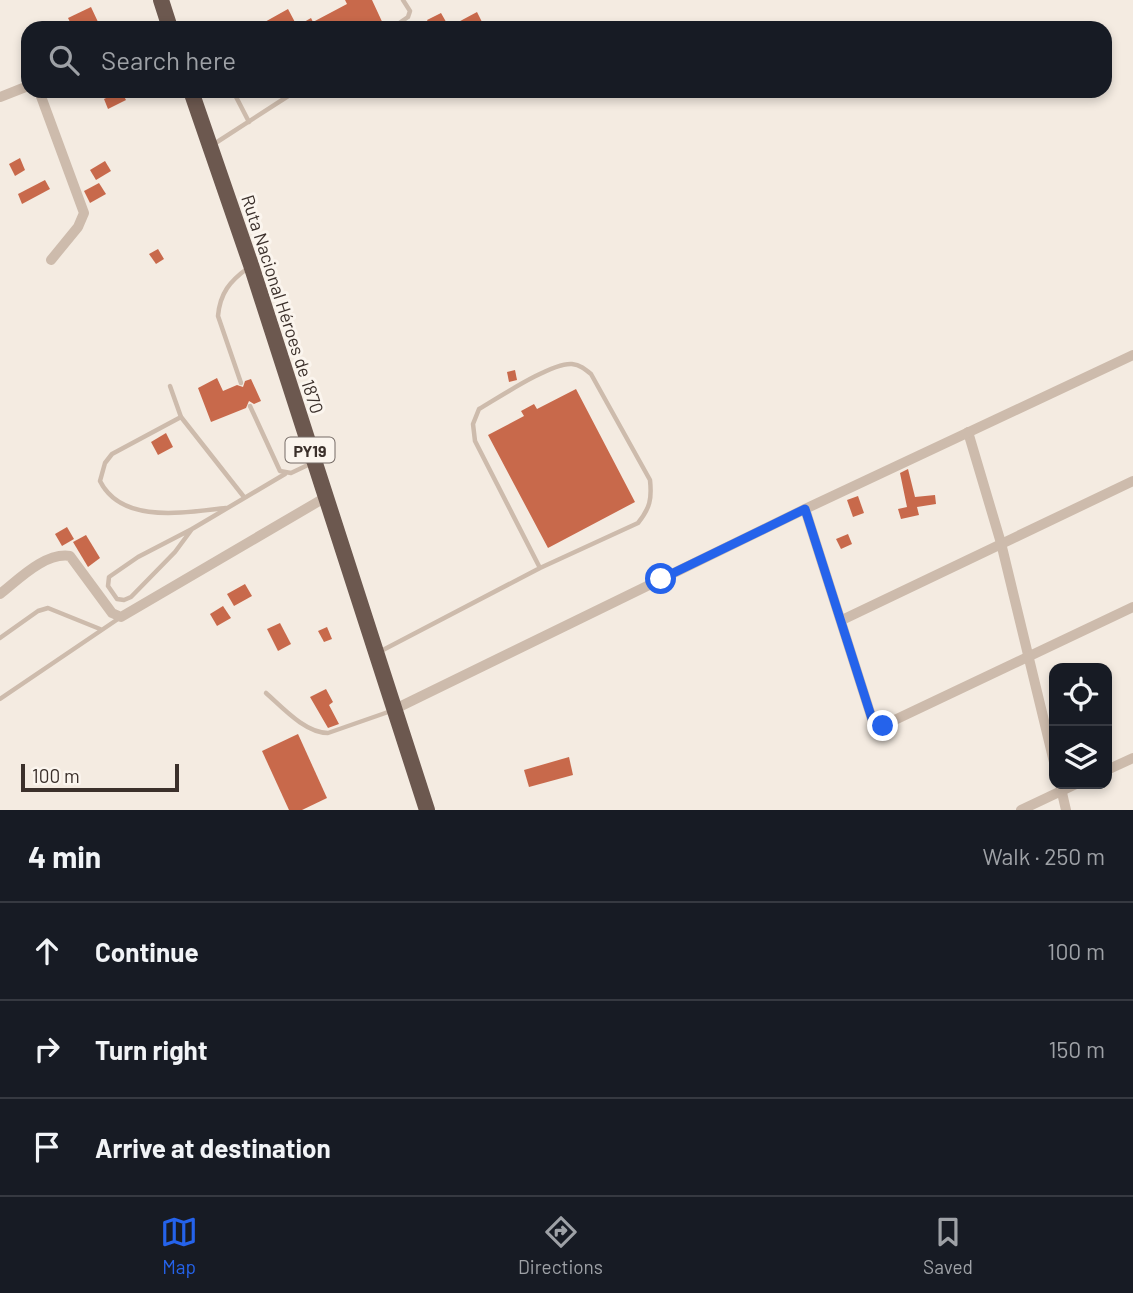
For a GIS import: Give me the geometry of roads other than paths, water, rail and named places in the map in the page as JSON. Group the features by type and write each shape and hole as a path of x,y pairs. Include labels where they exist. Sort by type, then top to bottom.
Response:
{"highway":[{"path":"161,0 168,21"},
{"name":"Ruta Nacional Héroes de 1870","path":"193,98 251,265 427,810"}],"street":[{"path":"0,97 21,89"},
{"path":"42,98 84,213 78,227 51,260"},
{"path":"395,709 805,509 1133,356"},
{"path":"968,432 1001,543 1049,742"},
{"path":"842,620 1133,481"},
{"path":"0,594 54,557 69,556 112,612 121,617 326,497"},
{"path":"805,509 873,722 878,726 883,726 1133,607"},
{"path":"1112,768 1133,758"},
{"path":"1021,810 1058,789"},
{"path":"1061,789 1066,810"}],"lane":[{"path":"402,21 408,17 410,11 403,0"},
{"path":"237,98 249,122"},
{"path":"210,146 285,98"},
{"path":"241,383 218,316 219,304 228,285 251,265"},
{"path":"377,653 540,568 638,523 649,510 652,496 650,480 591,374 581,366 569,364 554,367 479,409 473,424 475,441 540,568"},
{"path":"170,386 181,417 244,497"},
{"path":"250,406 277,465 285,474"},
{"path":"181,417 112,454 105,463 100,481 105,491 136,510 155,513 227,508"},
{"path":"192,529 175,552 131,597 117,599 108,586 110,578 138,557 192,529 285,474 314,461"},
{"path":"0,638 38,611 48,608 101,629"},
{"path":"0,699 121,617"},
{"path":"266,694 302,723 322,733 395,709"}]}
